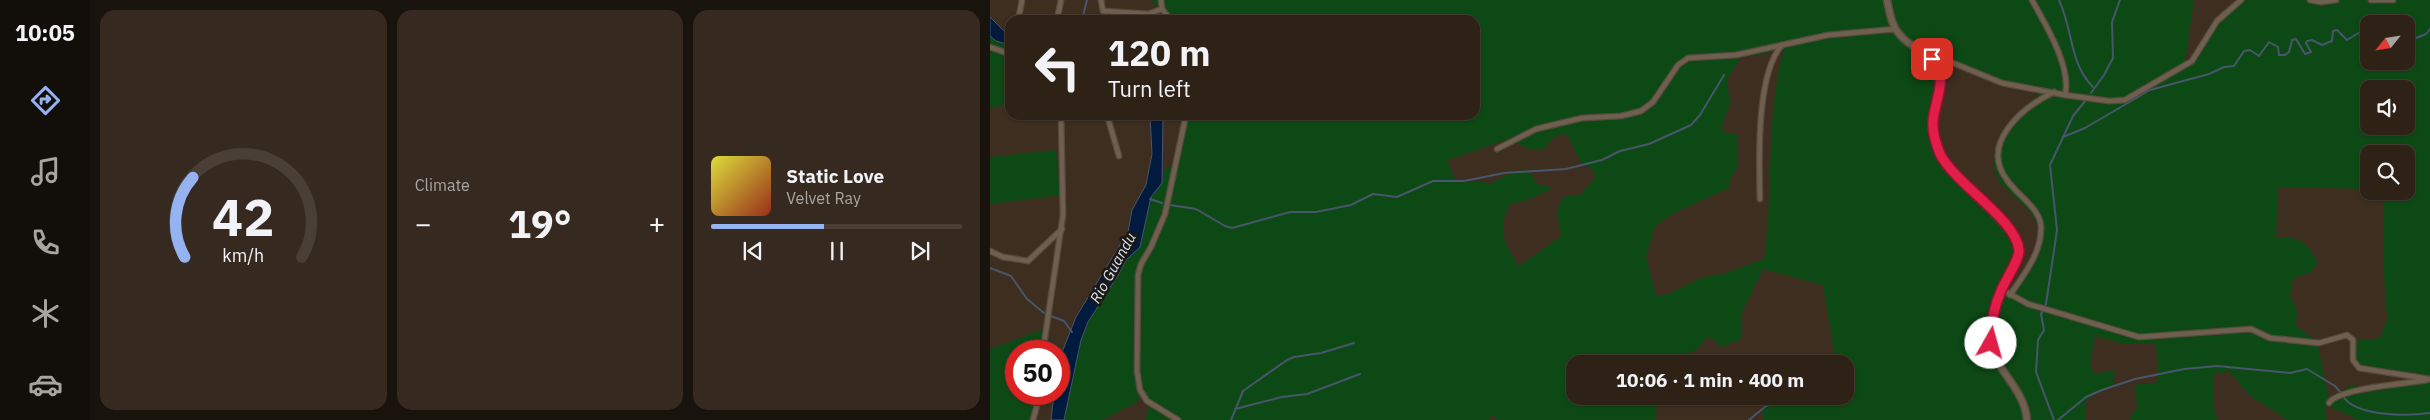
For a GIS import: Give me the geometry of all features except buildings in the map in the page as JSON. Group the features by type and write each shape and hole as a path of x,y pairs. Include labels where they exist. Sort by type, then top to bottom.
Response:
{"main road":[{"path":"1887,0 1891,21 1896,29 1906,41 1932,59 1940,73 1940,89 1933,120 1939,152 1952,172 1997,215 2017,241 2019,254 2001,289 1992,324 1991,343 1997,360 2024,400 2027,420"}],"street":[{"path":"1019,15 1022,0"},
{"path":"1059,15 1061,0"},
{"path":"1101,0 1103,11 1148,14 1162,9"},
{"path":"1161,0 1162,9 1167,15"},
{"path":"2032,0 2062,62 2068,82 2066,95"},
{"path":"1918,49 2002,82 2066,95 2109,101 2130,98 2158,79 2192,61 2217,21 2241,0"},
{"path":"2310,0 2321,2 2336,0"},
{"path":"2372,0 2393,0"},
{"path":"1497,149 1536,129 1582,118 1621,116 1641,111 1652,102 1678,65 1688,58 1736,55 1828,35 1896,29"},
{"path":"1760,199 1760,140 1768,75 1773,56 1782,44"},
{"path":"990,47 1005,52"},
{"path":"2010,295 2038,249 2041,225 2035,212 2002,174 1998,162 1999,147 2006,131 2018,115 2054,92"},
{"path":"1045,340 1064,204 1061,120"},
{"path":"1109,120 1119,156"},
{"path":"1178,420 1147,401 1140,390 1137,371 1138,275 1141,264 1151,247 1165,214 1185,120"},
{"path":"990,250 1003,257 1028,261 1036,256 1062,228"},
{"path":"2001,289 2010,295 2044,309 2139,338 2251,329 2270,338 2319,342 2347,335 2353,340 2353,360 2359,368 2430,379"},
{"path":"2329,403 2335,397 2354,390 2375,389 2430,379"},
{"path":"1033,420 1037,405"}],"green space":[{"path":"1152,0 2194,0 2185,62 2194,58 2214,24 2240,0 2430,0 2430,420 2358,420 2329,406 2324,409 2327,420 2288,420 2250,396 2230,372 2213,373 2213,404 2217,420 2129,420 2137,406 2134,385 2158,382 2156,343 2120,343 2095,336 2090,364 2094,374 2115,370 2113,386 2094,394 2085,402 2085,420 1763,420 1762,409 1770,405 1854,405 1854,355 1835,355 1823,285 1763,269 1742,312 1741,339 1721,347 1711,337 1706,338 1698,349 1684,355 1566,355 1566,405 1657,405 1655,420 1500,420 1489,414 1489,420 1145,420 1149,405 1141,397 1133,404 1102,420 1064,420 1067,405 1070,405 1070,392 1081,340 1088,322 1126,260 1140,247 1151,197 1162,183 1164,170 1176,163 1185,120 1480,120 1480,15 1162,15","holes":["1784,48 1774,100 1769,206 1764,259 1726,273 1701,278 1668,294 1656,296 1646,256 1655,226 1672,214 1729,188 1731,177 1737,168 1738,134 1727,133 1721,129 1730,104 1727,80 1741,57 1765,54","1935,57 2039,95 2024,107 2009,124 1998,145 1995,156 1994,167 1997,177 2004,187 2030,212 2039,231 2038,247 2035,254 2013,290 2007,287 2021,258 2022,252 2019,237 2014,228 1958,179 1941,153 1934,126 1943,75","1561,134 1567,135 1582,164 1592,169 1595,178 1579,196 1567,196 1560,201 1557,212 1561,236 1519,266 1509,251 1504,236 1503,229 1506,213 1510,204 1530,199 1553,188 1537,184 1532,175 1524,170 1513,172 1489,184 1481,181 1456,182 1447,160 1509,139 1531,150 1544,149 1551,140","2360,145 2415,145 2415,200 2384,200 2383,260 2387,319 2380,338 2355,341 2354,359 2365,366 2425,374 2425,380 2367,389 2351,385 2329,399 2317,341 2296,326 2297,310 2290,297 2293,278 2311,272 2318,262 2309,249 2301,242 2292,238 2276,237 2278,187 2360,189"]},
{"path":"990,36 996,41 1005,44 1005,104 990,108"},
{"path":"1056,150 1060,195 990,204 990,157"},
{"path":"1041,330 1041,340 1014,340"},
{"path":"1005,343 1005,405 1038,405 1038,420 990,420 990,349"}],"water":[{"path":"990,17 1005,31 1005,44 996,41 990,36"},
{"name":"Rio Guandu","path":"1150,120 1163,120 1162,183 1151,197 1140,247 1126,260 1088,322 1081,340 1070,392 1070,340 1067,340 1076,317 1128,232 1132,210 1146,185 1152,154"},
{"path":"1053,405 1067,405 1064,420 1051,420"}],"waterway":[{"path":"1083,15 1087,0"},
{"path":"2059,0 2075,57 2085,78 2093,87"},
{"path":"2091,93 2113,58 2112,22 2120,0"},
{"path":"2415,38 2426,34 2430,29"},
{"path":"2063,137 2085,128 2150,90 2209,74 2224,67 2234,66 2244,51 2250,50 2259,56 2269,42 2278,47 2279,55 2285,55 2289,52 2292,40 2296,39 2305,54 2311,52 2306,43 2307,41 2312,40 2322,45 2332,41 2333,31 2337,30 2347,40 2360,32"},
{"path":"1170,205 1196,209 1232,228 1290,212 1316,212 1351,205 1373,194 1397,197 1433,181 1464,181 1504,173 1566,169 1602,160 1620,151 1649,144 1691,125 1700,115 1724,75"},
{"path":"2054,420 2036,372 2038,340 2044,330 2041,314 2046,304 2057,230 2050,165 2073,116 2086,100"},
{"path":"1150,199 1162,203"},
{"path":"990,268 1011,276 1027,299 1044,313"},
{"path":"1051,316 1064,321 1072,332"},
{"path":"1231,420 1243,391 1287,360 1294,357 1321,353 1354,343"},
{"path":"2058,420 2086,397 2102,390 2135,379 2184,369 2217,366 2290,373 2307,369 2335,386 2341,393"},
{"path":"1235,409 1282,397 1307,394 1360,374"},
{"path":"2343,396 2349,403 2359,408 2383,414 2409,415 2430,413"},
{"path":"1749,420 1770,405"}],"route":[{"path":"1932,59 1938,67 1941,80 1933,120 1939,152 1952,172 2012,232 2019,249 2016,261 1998,297 1992,324 1991,343"}]}
